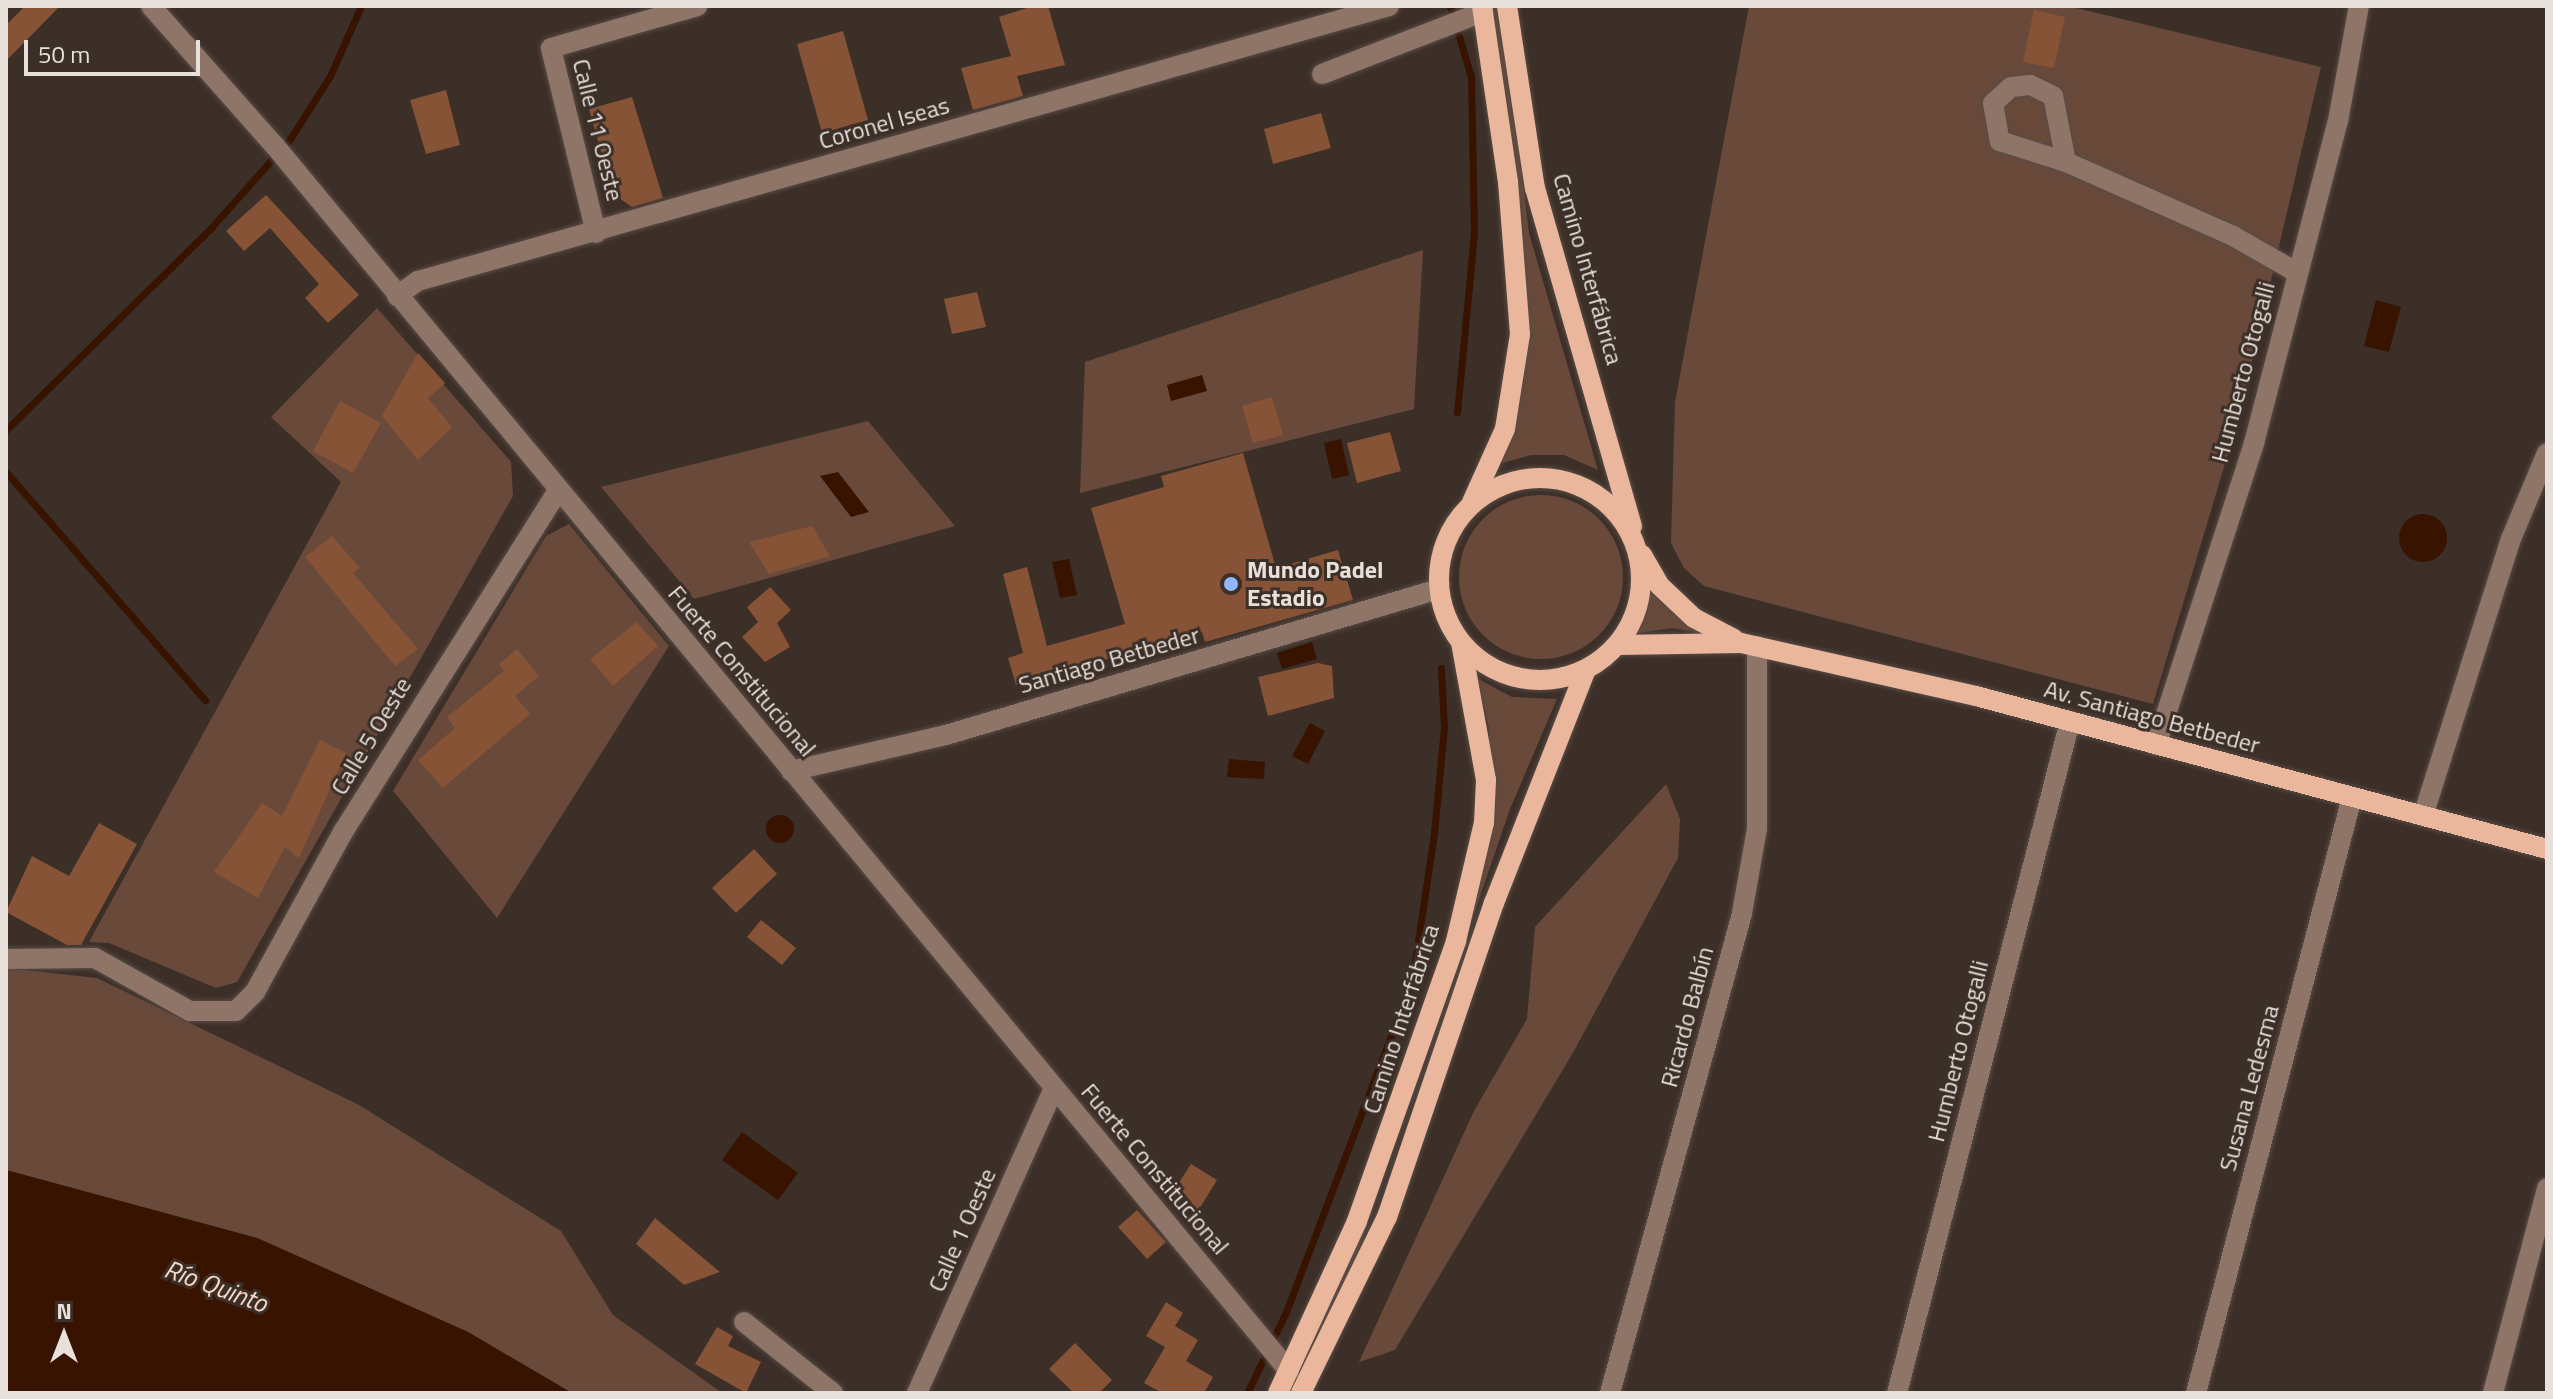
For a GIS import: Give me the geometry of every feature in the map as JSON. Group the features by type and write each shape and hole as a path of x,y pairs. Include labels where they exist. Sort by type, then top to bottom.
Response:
{"main road":[{"name":"Camino Interfábrica","path":"1461,643 1487,665 1519,678 1553,679 1586,669 1618,645 1642,589 1637,545 1535,188 1507,6"},
{"name":"Camino Interfábrica","path":"1278,1393 1396,1122 1456,941 1484,823 1482,739 1461,643 1439,589 1448,537 1472,502 1505,429 1520,334 1508,182 1482,9"},
{"name":"Camino Interfábrica","path":"1472,502 1498,486 1559,479 1613,507 1637,545"},
{"path":"1637,545 1659,585 1694,618 1749,644"},
{"path":"1618,645 1749,644"},
{"name":"Av. Santiago Betbeder","path":"1749,644 2070,721 2547,849"},
{"path":"1301,1393 1387,1217 1494,903 1586,669"}],"street":[{"name":"Fuerte Constitucional","path":"151,6 397,296 1289,1371"},
{"name":"Calle 11 Oeste","path":"596,233 551,48 697,6"},
{"name":"Coronel Iseas","path":"397,296 418,281 1389,6"},
{"name":"Humberto Otogalli","path":"2156,745 2254,443 2296,272 2338,121 2359,6"},
{"path":"1322,74 1482,9"},
{"path":"2066,162 2233,236 2296,272"},
{"path":"2423,816 2511,539 2547,453"},
{"name":"Calle 5 Oeste","path":"6,959 95,958 190,1011 236,1011 255,992 343,832 558,490"},
{"name":"Santiago Betbeder","path":"791,771 946,735 1439,589"},
{"name":"Ricardo Balbín","path":"1610,1393 1742,913 1757,829 1749,644"},
{"name":"Humberto Otogalli","path":"1897,1393 2070,721"},
{"name":"Susana Ledesma","path":"2196,1393 2352,797"},
{"name":"Calle 1 Oeste","path":"917,1393 1054,1088"},
{"path":"2493,1393 2547,1188"},
{"path":"744,1322 833,1393"}],"shaded area":[{"path":"1489,6 1496,6 1512,88 1529,233 1598,470 1564,455 1531,455 1502,463 1524,380 1526,322"},
{"path":"1749,6 2068,6 2321,67 2239,417 2153,704 1704,586 1684,568 1671,543 1675,402"},
{"path":"1423,250 1414,409 1080,493 1085,362"},
{"path":"377,308 511,462 513,496 237,982 216,988 109,943 89,942 341,482 271,417"},
{"path":"868,421 955,526 694,599 601,487"},
{"path":"1541,495 1572,501 1599,519 1617,546 1623,577 1617,608 1599,635 1572,653 1541,659 1510,653 1483,635 1465,608 1459,577 1465,546 1483,519 1510,501"},
{"path":"569,524 669,646 497,918 393,791 546,536"},
{"path":"1649,589 1677,615 1708,634 1672,628 1638,633"},
{"path":"1478,679 1512,697 1557,699 1510,809 1351,1272 1287,1393 1493,813 1489,728"},
{"path":"1666,784 1680,819 1678,858 1574,1051 1395,1350 1359,1362 1474,1111 1527,1019 1535,927"},
{"path":"6,968 97,978 359,1105 561,1231 613,1315 722,1393 572,1393 468,1332 257,1238 6,1170"}],"water":[{"path":"2376,300 2401,307 2389,352 2364,346"},
{"path":"1202,375 1207,391 1171,401 1167,385"},
{"path":"1341,439 1349,475 1332,479 1324,443"},
{"path":"838,472 869,512 851,517 820,476"},
{"path":"2423,514 2440,521 2447,538 2440,555 2423,562 2406,555 2399,538 2406,521"},
{"path":"1069,559 1077,595 1060,598 1052,562"},
{"path":"1312,642 1317,659 1282,669 1277,653"},
{"path":"1310,723 1325,731 1308,764 1292,756"},
{"path":"1229,759 1265,762 1264,779 1227,777"},
{"path":"780,815 790,819 794,829 790,839 780,843 770,839 766,829 770,819"},
{"path":"742,1132 798,1173 778,1200 722,1160"},
{"name":"Río Quinto","path":"6,1170 257,1238 468,1332 572,1393 6,1393"}],"building":[{"path":"25,6 60,6 6,61 6,25"},
{"path":"1033,6 1048,6 1065,65 1017,76 1023,96 973,110 961,68 1011,56 999,17"},
{"path":"2034,10 2065,17 2054,68 2023,62"},
{"path":"843,31 868,120 822,133 797,44"},
{"path":"446,90 460,145 426,154 410,100"},
{"path":"632,97 663,198 632,207 613,194 589,109"},
{"path":"1321,113 1331,148 1273,164 1264,129"},
{"path":"266,195 359,295 328,323 305,298 319,284 270,228 244,251 226,231"},
{"path":"977,292 986,327 952,334 944,299"},
{"path":"418,353 445,383 428,398 452,427 418,460 382,416"},
{"path":"1272,397 1283,435 1253,443 1242,406"},
{"path":"340,401 381,423 353,473 313,451"},
{"path":"1390,432 1401,471 1357,483 1347,443"},
{"name":"Mundo Padel Estadio","path":"1243,453 1276,568 1338,550 1353,600 1205,642 1202,632 1016,685 1008,658 1023,653 1003,574 1027,567 1047,646 1125,624 1091,508 1164,487 1161,476"},
{"path":"812,526 830,556 769,574 749,542"},
{"path":"332,536 360,568 353,573 418,649 395,666 305,557"},
{"path":"770,587 791,610 777,623 790,647 765,662 742,637 758,622 747,607"},
{"path":"637,622 658,646 613,686 590,659"},
{"path":"517,649 539,676 515,696 530,714 443,788 418,760 455,728 447,717 504,671 499,664"},
{"path":"1318,663 1332,666 1334,698 1268,716 1258,677"},
{"path":"320,740 346,753 299,858 285,847 258,898 214,872 262,803 282,816"},
{"path":"99,823 137,844 81,945 67,945 6,912 32,856 69,876"},
{"path":"754,849 777,874 736,913 712,888"},
{"path":"761,920 796,948 782,965 747,937"},
{"path":"1191,1164 1217,1180 1198,1211 1171,1195"},
{"path":"1137,1210 1166,1242 1147,1259 1118,1227"},
{"path":"655,1218 720,1272 684,1285 636,1244"},
{"path":"1166,1302 1183,1313 1175,1326 1198,1340 1186,1361 1213,1377 1204,1393 1162,1393 1144,1383 1165,1347 1146,1336"},
{"path":"717,1327 733,1336 728,1346 761,1362 746,1393 695,1364"},
{"path":"1075,1343 1112,1380 1099,1393 1074,1393 1049,1369"}],"waterway":[{"path":"6,430 210,229 290,139 330,76 361,6"},
{"path":"1450,6 1471,77 1474,233 1457,412"},
{"path":"6,472 205,700"},
{"path":"1247,1393 1286,1312 1412,981 1434,833 1444,728 1441,668"}],"place":[{"name":"Mundo Padel Estadio","path":"1231,584"}]}
